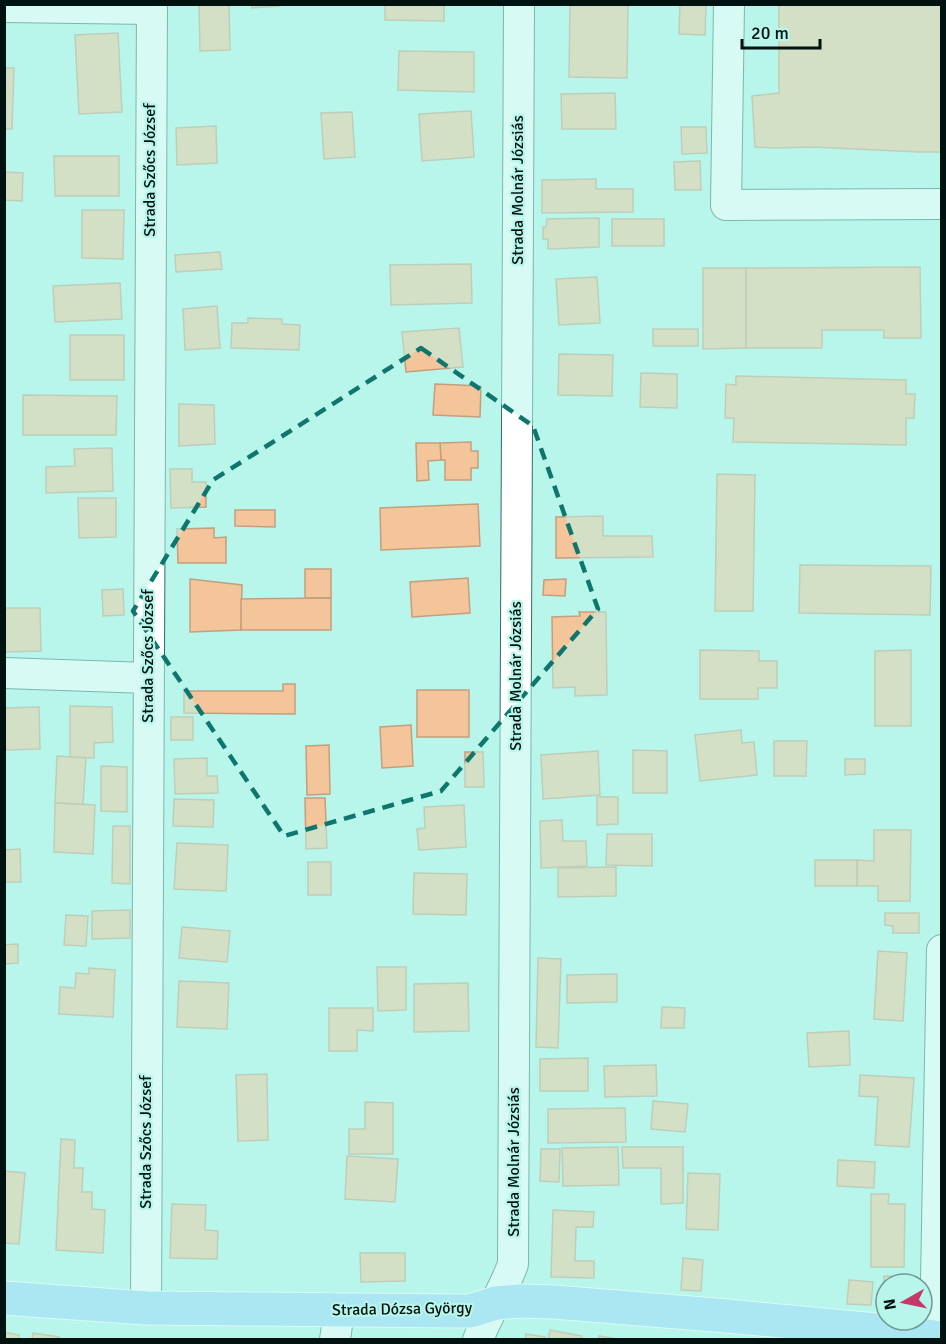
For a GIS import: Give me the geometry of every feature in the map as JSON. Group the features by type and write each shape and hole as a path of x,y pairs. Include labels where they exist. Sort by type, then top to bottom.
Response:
{"main road":[{"name":"Strada Dózsa György","path":"4,1298 337,1325 470,1311 519,1301 554,1302 727,1316 896,1336 938,1337"}],"street":[{"name":"Strada Molnár Józsiás","path":"478,1340 513,1264 519,4"},
{"path":"729,4 726,205 942,204"},
{"path":"4,7 151,7"},
{"name":"Strada Szőcs József","path":"146,1308 151,7"},
{"path":"4,673 148,678"},
{"path":"938,1337 942,950"}],"highlighted area":[{"path":"421,348 533,426 598,609 441,791 284,836 133,611 213,480"}],"building":[{"path":"199,4 229,4 230,50 200,51"},
{"path":"252,4 280,4 280,6 252,8"},
{"path":"385,4 444,4 444,21 385,20"},
{"path":"570,4 628,4 627,78 569,77"},
{"path":"680,4 706,4 705,35 679,34"},
{"path":"779,4 942,4 942,152 755,147 752,96 779,93"},
{"path":"118,33 122,112 79,114 75,35"},
{"path":"399,51 474,52 474,92 398,90"},
{"path":"4,68 14,68 12,129 4,129"},
{"path":"615,93 616,129 562,129 561,94"},
{"path":"471,111 474,157 422,161 419,114"},
{"path":"352,112 355,157 324,159 321,113"},
{"path":"216,126 217,163 177,165 176,128"},
{"path":"681,127 706,127 707,153 682,154"},
{"path":"54,156 119,156 119,196 55,196"},
{"path":"700,161 701,190 675,190 674,162"},
{"path":"4,172 23,173 22,201 4,200"},
{"path":"596,179 596,189 633,189 633,212 542,213 542,180"},
{"path":"82,210 124,210 123,259 82,258"},
{"path":"599,218 599,247 548,249 548,239 543,239 543,227 546,227 547,219"},
{"path":"612,219 664,219 664,246 612,246"},
{"path":"220,252 222,269 176,272 175,255"},
{"path":"471,264 472,303 391,305 390,265"},
{"path":"920,267 921,338 884,338 884,330 822,330 822,348 746,348 746,268"},
{"path":"703,268 746,268 746,348 703,349"},
{"path":"597,277 600,323 559,325 556,279"},
{"path":"120,283 122,319 55,322 53,286"},
{"path":"217,306 220,348 185,350 183,309"},
{"path":"248,318 282,319 282,324 300,325 299,350 231,348 232,323 248,323"},
{"path":"459,328 463,367 406,372 402,332"},
{"path":"653,329 698,329 698,346 653,346"},
{"path":"70,335 124,335 124,380 70,380"},
{"path":"559,354 613,355 612,396 558,395"},
{"path":"641,373 677,374 677,408 640,407"},
{"path":"736,376 906,380 906,394 915,394 914,418 906,418 906,445 733,442 734,418 725,418 726,384 736,385"},
{"path":"435,384 481,386 480,417 433,415"},
{"path":"23,395 117,396 116,435 23,435"},
{"path":"179,404 214,405 215,444 179,446"},
{"path":"471,442 471,451 478,451 478,468 471,468 471,480 445,480 445,460 441,460 440,443"},
{"path":"416,443 440,443 441,460 428,461 429,480 417,481"},
{"path":"112,448 113,491 46,493 46,467 75,466 74,449"},
{"path":"170,469 192,469 192,482 206,482 206,507 171,508"},
{"path":"717,474 755,475 753,611 715,611"},
{"path":"78,498 116,498 116,537 79,538"},
{"path":"478,504 480,546 381,550 380,508"},
{"path":"235,510 275,510 275,527 235,526"},
{"path":"603,516 603,536 652,536 653,557 556,558 556,517"},
{"path":"214,528 214,538 226,537 226,563 178,563 177,529"},
{"path":"800,565 931,566 930,615 799,613"},
{"path":"305,569 331,569 331,598 305,598"},
{"path":"468,578 470,613 412,617 410,582"},
{"path":"190,579 242,585 241,630 190,632"},
{"path":"566,579 565,596 543,595 544,580"},
{"path":"123,589 124,615 103,616 102,590"},
{"path":"331,598 331,630 241,630 241,599"},
{"path":"4,608 40,608 41,651 4,652"},
{"path":"579,612 606,612 607,695 575,696 575,687 553,688 552,617 580,616"},
{"path":"700,650 759,651 759,661 777,661 777,688 758,688 758,699 700,699"},
{"path":"911,650 911,726 875,726 875,651"},
{"path":"283,684 295,684 295,714 184,713 184,691 283,691"},
{"path":"417,690 469,690 469,737 417,737"},
{"path":"70,706 112,707 113,742 94,743 94,758 70,757"},
{"path":"39,707 40,749 4,750 4,708"},
{"path":"171,717 193,717 193,740 171,740"},
{"path":"411,725 413,766 382,768 380,727"},
{"path":"741,730 742,743 754,742 757,775 700,781 695,735"},
{"path":"774,741 807,741 806,776 774,776"},
{"path":"329,745 330,794 307,795 306,746"},
{"path":"633,750 667,751 667,793 633,793"},
{"path":"598,751 600,795 543,799 541,755"},
{"path":"465,752 483,752 484,787 465,787"},
{"path":"57,756 86,758 83,804 55,803"},
{"path":"207,758 207,776 217,776 218,793 175,794 174,759"},
{"path":"845,759 865,759 865,774 845,775"},
{"path":"101,766 127,767 127,812 101,811"},
{"path":"597,797 618,797 618,824 597,825"},
{"path":"305,798 325,798 327,848 306,849"},
{"path":"174,799 214,800 213,827 173,826"},
{"path":"55,803 95,805 93,854 54,852"},
{"path":"464,805 466,847 419,850 417,829 425,828 424,807"},
{"path":"562,820 563,841 586,841 587,866 541,868 540,821"},
{"path":"113,826 130,826 130,884 112,883"},
{"path":"874,830 911,830 910,901 878,901 878,886 857,886 857,860 874,861"},
{"path":"607,834 652,834 652,866 606,865"},
{"path":"177,843 228,845 226,891 174,889"},
{"path":"20,849 21,882 4,882 4,850"},
{"path":"815,860 857,860 857,886 815,886"},
{"path":"308,862 331,862 331,895 308,895"},
{"path":"616,867 616,896 558,897 558,868"},
{"path":"414,873 467,874 466,915 413,914"},
{"path":"130,910 130,938 92,939 92,911"},
{"path":"885,913 919,913 919,933 893,933 893,926 885,925"},
{"path":"66,915 88,916 86,946 64,945"},
{"path":"182,927 230,931 227,962 179,958"},
{"path":"18,944 18,963 4,964 4,945"},
{"path":"878,951 907,953 903,1021 874,1019"},
{"path":"538,958 561,959 558,1048 536,1047"},
{"path":"377,967 406,967 406,1010 378,1011"},
{"path":"89,968 115,970 113,1017 59,1014 60,987 75,988 76,973 89,974"},
{"path":"617,974 617,1002 567,1003 567,975"},
{"path":"179,981 229,983 227,1029 177,1027"},
{"path":"468,983 469,1031 414,1032 414,984"},
{"path":"662,1007 685,1008 684,1028 661,1028"},
{"path":"329,1008 373,1008 373,1031 357,1030 357,1051 329,1051"},
{"path":"849,1031 850,1065 809,1067 807,1033"},
{"path":"588,1058 588,1091 540,1091 540,1059"},
{"path":"656,1065 657,1096 605,1097 604,1066"},
{"path":"267,1074 268,1140 238,1141 236,1075"},
{"path":"860,1075 914,1078 909,1147 875,1145 878,1097 859,1096"},
{"path":"653,1101 688,1104 685,1132 651,1129"},
{"path":"365,1102 393,1103 393,1154 349,1154 349,1129 365,1129"},
{"path":"625,1108 626,1142 548,1143 548,1109"},
{"path":"61,1139 75,1140 74,1168 83,1168 82,1192 92,1192 92,1209 105,1210 103,1253 56,1250"},
{"path":"618,1147 619,1185 563,1186 562,1148"},
{"path":"622,1147 683,1147 683,1203 661,1204 661,1168 623,1168"},
{"path":"541,1149 560,1149 559,1182 540,1181"},
{"path":"347,1156 398,1159 395,1202 345,1199"},
{"path":"838,1160 875,1162 874,1188 837,1186"},
{"path":"4,1171 25,1173 19,1244 4,1243"},
{"path":"688,1173 720,1174 718,1230 686,1229"},
{"path":"871,1194 889,1194 888,1204 905,1204 904,1267 871,1267"},
{"path":"172,1204 206,1205 205,1230 218,1231 217,1259 170,1258"},
{"path":"553,1210 594,1212 593,1227 576,1227 575,1261 594,1261 594,1278 551,1277"},
{"path":"360,1253 405,1253 405,1281 361,1282"},
{"path":"683,1258 703,1260 701,1291 681,1290"},
{"path":"849,1280 873,1282 871,1305 847,1304"},
{"path":"550,1330 582,1336 581,1340 548,1340"},
{"path":"4,1332 19,1335 19,1340 4,1340"},
{"path":"33,1333 59,1337 59,1340 32,1340"},
{"path":"526,1334 545,1337 545,1340 525,1340"},
{"path":"599,1336 623,1340 598,1340"}]}
